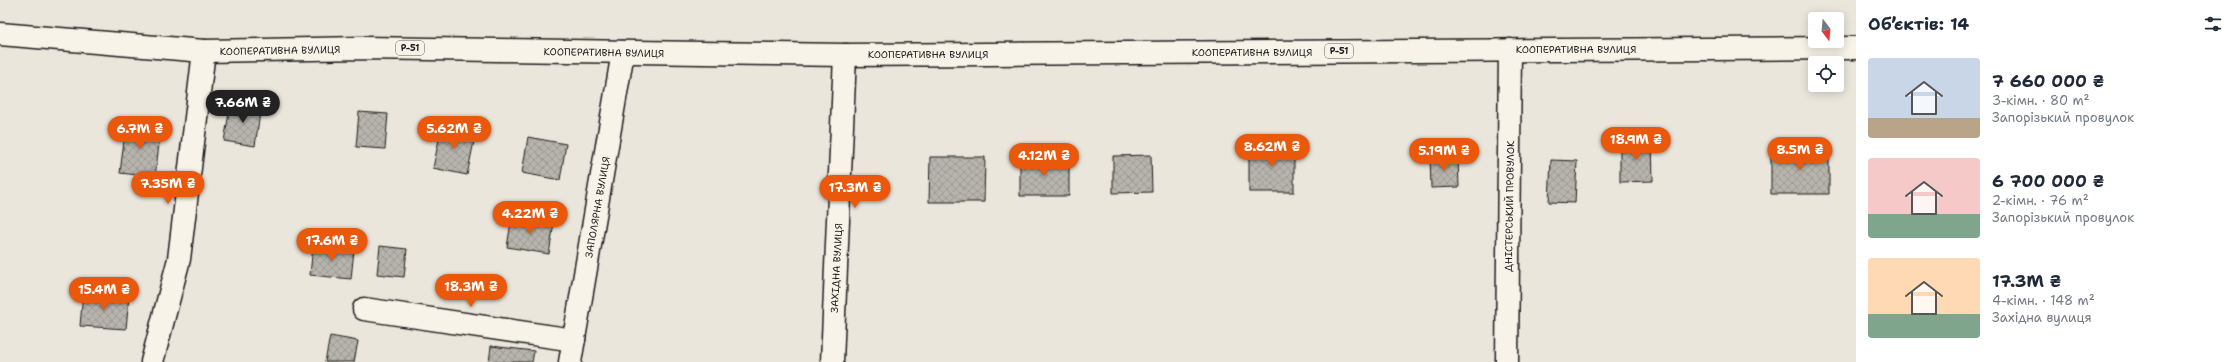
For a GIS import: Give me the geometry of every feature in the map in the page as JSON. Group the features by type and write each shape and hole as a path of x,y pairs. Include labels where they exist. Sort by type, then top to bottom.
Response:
{"main road":[{"name":"КООПЕРАТИВНА ВУЛИЦЯ","path":"0,34 204,51 362,48 845,55 1856,48"},
{"name":"ДНІСТЕРСЬКИЙ ПРОВУЛОК","path":"1507,362 1510,50"},
{"path":"152,362 179,258 204,51"},
{"name":"ЗАПОЛЯРНА ВУЛИЦЯ","path":"570,362 623,52"},
{"name":"ЗАХІДНА ВУЛИЦЯ","path":"832,362 845,55"},
{"path":"364,309 574,340"}],"building":[{"path":"231,102 261,107 255,146 224,141"},
{"path":"359,112 388,114 385,149 356,147"},
{"path":"126,124 161,128 155,177 120,173"},
{"path":"442,125 476,132 467,175 433,168"},
{"path":"528,137 566,144 560,180 522,173"},
{"path":"1620,140 1652,140 1653,181 1620,182"},
{"path":"1249,145 1294,145 1294,192 1249,192"},
{"path":"1771,147 1829,148 1829,194 1771,194"},
{"path":"1151,155 1152,192 1113,193 1113,156"},
{"path":"930,157 985,157 984,202 929,202"},
{"path":"1430,157 1458,157 1459,187 1431,188"},
{"path":"1020,158 1069,159 1069,196 1020,196"},
{"path":"1551,160 1577,161 1575,203 1549,202"},
{"path":"512,216 554,223 549,254 507,247"},
{"path":"313,246 354,250 351,279 310,275"},
{"path":"380,246 407,249 404,277 377,274"},
{"path":"83,292 129,296 126,329 80,326"},
{"path":"330,336 358,341 354,362 325,362"},
{"path":"491,346 534,351 532,362 489,362"}]}
